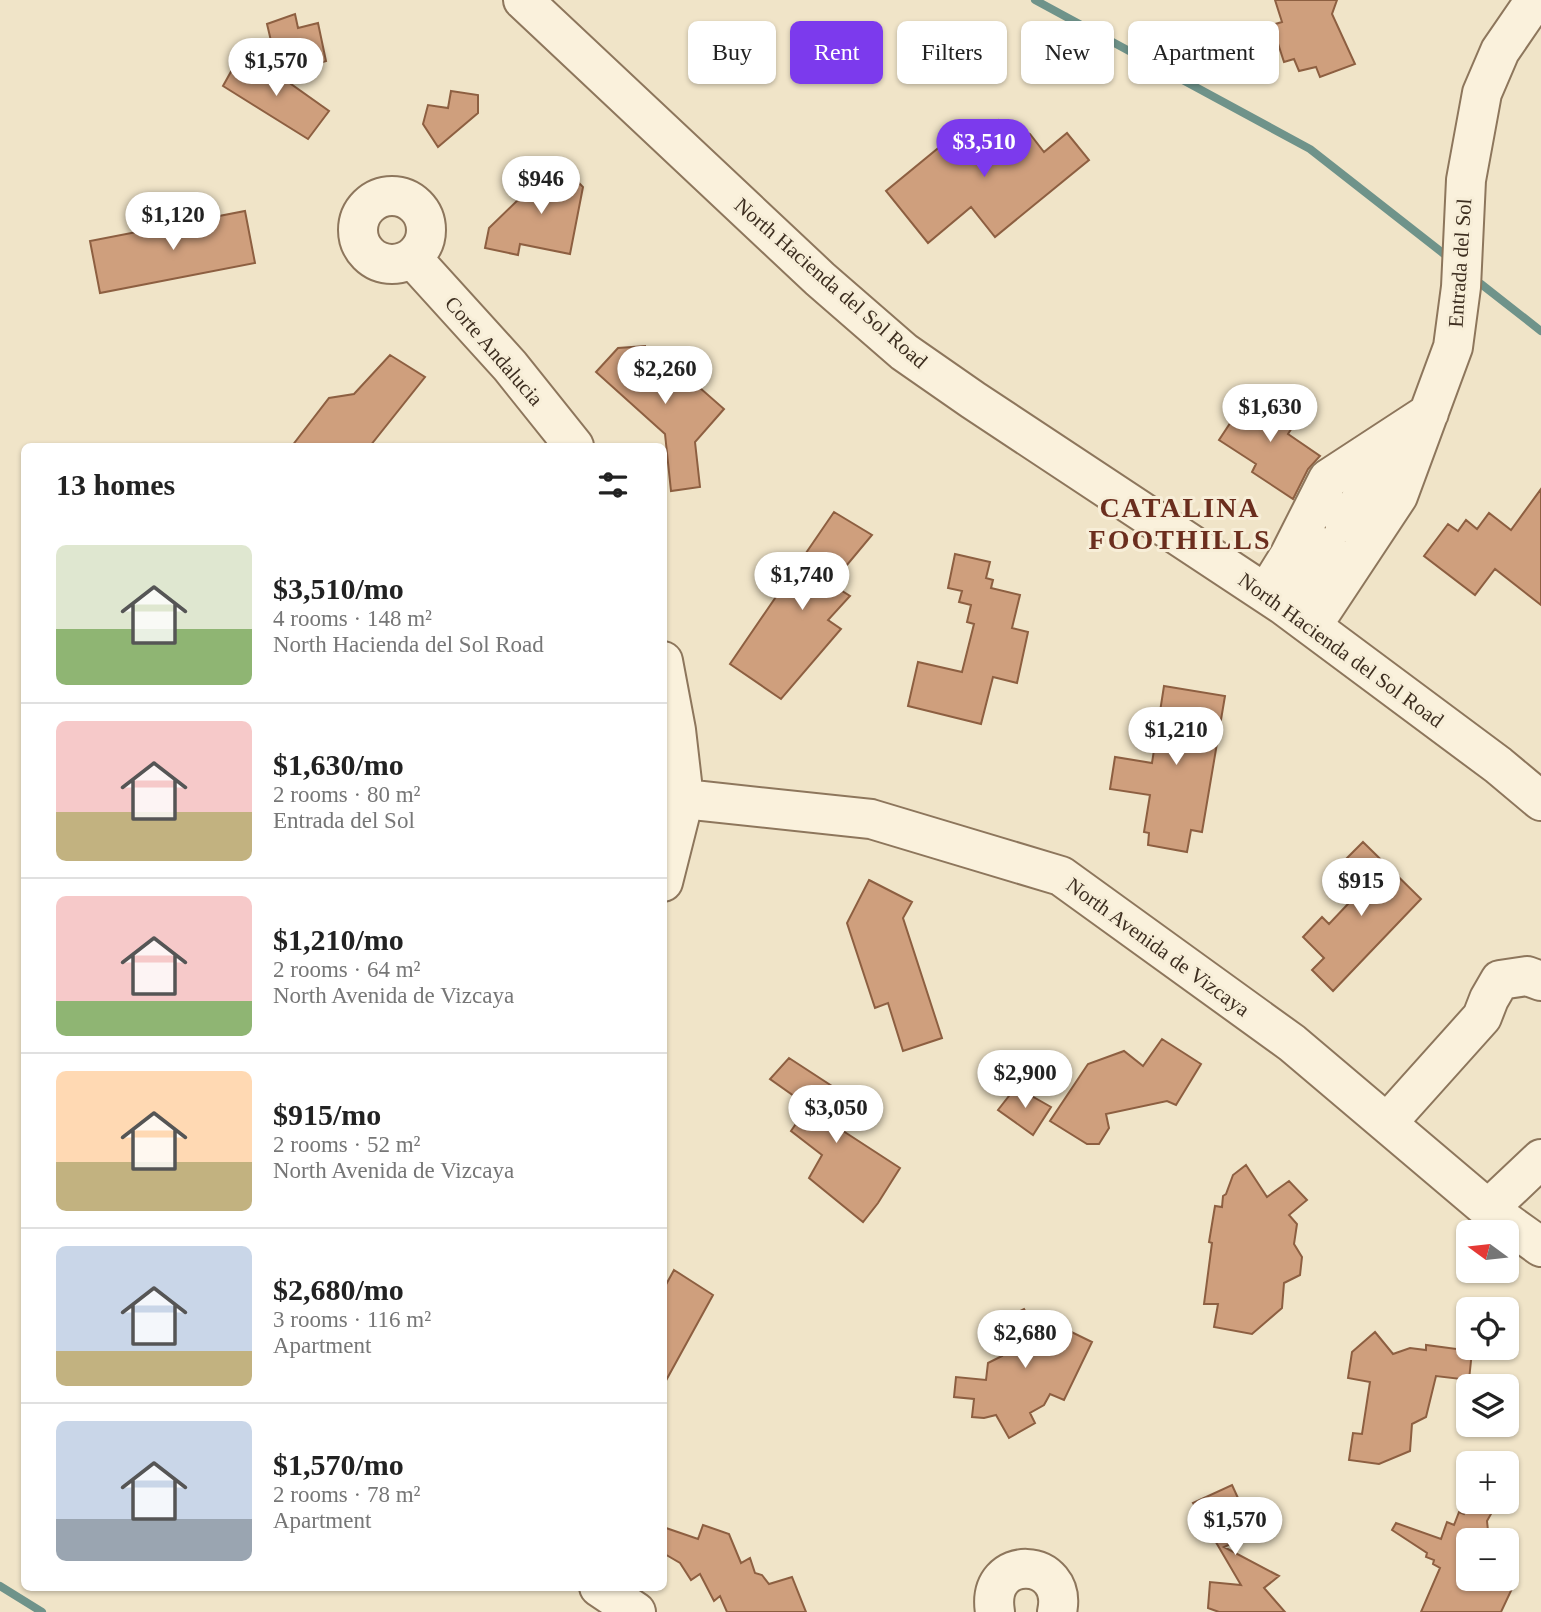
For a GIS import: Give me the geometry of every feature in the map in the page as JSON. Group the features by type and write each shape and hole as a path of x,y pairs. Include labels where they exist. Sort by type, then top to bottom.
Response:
{"street":[{"name":"North Hacienda del Sol Road","path":"523,0 820,279 904,352 1288,609 1498,765 1541,801"},
{"name":"Entrada del Sol","path":"1288,609 1398,496 1453,347 1461,288 1466,180 1482,93 1500,51 1535,0"},
{"name":"Corte Andalucia","path":"412,258 510,366 572,443"},
{"path":"1288,609 1289,556 1328,479 1429,413"},
{"path":"1288,609 1335,535 1429,413"},
{"path":"667,682 684,799 667,866"},
{"name":"North Avenida de Vizcaya","path":"684,799 871,818 1061,876 1292,1043 1488,1209 1541,1247"},
{"path":"1387,1123 1482,1017 1500,980 1527,976 1541,981"},
{"path":"1482,1017 1516,1003 1541,1007"},
{"path":"1488,1209 1541,1159"},
{"path":"995,1612 995,1590 1001,1580 1018,1569 1028,1568 1038,1570 1054,1583 1058,1593 1057,1612"},
{"path":"605,1591 636,1612"}],"building":[{"path":"1275,0 1337,0 1332,14 1355,64 1320,77 1316,67 1299,71 1294,59 1284,62 1279,47 1279,23 1282,22"},
{"path":"295,14 298,28 318,23 326,61 279,75 267,24"},
{"path":"238,59 281,77 329,111 308,139 223,86"},
{"path":"451,91 478,95 478,113 438,147 423,124 428,105 448,108"},
{"path":"999,120 1030,134 1044,152 1067,133 1089,160 995,237 971,207 928,243 886,191 959,131 969,145"},
{"path":"558,161 583,187 570,254 520,244 518,255 485,248 489,228"},
{"path":"245,211 255,263 100,293 90,241"},
{"path":"645,346 645,353 659,352 724,409 695,442 700,487 671,491 665,434 596,372 618,348"},
{"path":"390,355 425,377 372,443 294,443 329,398 354,394"},
{"path":"1252,390 1297,420 1288,434 1320,456 1308,469 1293,499 1252,472 1256,464 1219,440"},
{"path":"1541,489 1541,605 1495,569 1475,595 1424,556 1448,524 1458,531 1466,520 1477,529 1489,513 1511,530"},
{"path":"834,512 872,535 831,584 850,596 828,620 841,629 781,699 730,664"},
{"path":"955,554 990,562 986,578 993,580 991,588 1020,595 1012,628 1028,632 1017,683 993,677 981,724 908,706 918,662 962,672 974,624 967,622 971,605 959,602 962,591 948,588"},
{"path":"1164,686 1225,696 1202,832 1191,830 1187,852 1148,845 1149,833 1144,832 1150,795 1110,789 1115,757 1152,763"},
{"path":"1363,842 1421,899 1333,991 1312,970 1324,958 1303,937 1322,917 1329,924 1366,885 1343,862"},
{"path":"869,880 912,902 903,918 942,1038 903,1051 888,1003 875,1008 847,923"},
{"path":"1162,1039 1201,1064 1176,1105 1167,1101 1106,1114 1109,1128 1099,1144 1087,1144 1050,1121 1088,1064 1124,1051 1143,1066"},
{"path":"789,1058 838,1090 826,1106 844,1116 837,1127 900,1168 863,1222 809,1178 822,1155 791,1131 808,1106 770,1079"},
{"path":"1016,1087 1051,1107 1033,1135 998,1110"},
{"path":"1246,1165 1267,1197 1289,1181 1307,1200 1289,1215 1297,1224 1294,1244 1302,1257 1300,1275 1284,1283 1282,1308 1252,1334 1214,1327 1218,1304 1204,1304 1215,1206 1222,1207 1223,1196 1233,1175"},
{"path":"674,1270 713,1295 667,1379 667,1283"},
{"path":"1024,1309 1031,1322 1051,1312 1057,1325 1092,1342 1064,1400 1050,1394 1044,1405 1030,1413 1035,1423 1009,1438 996,1415 972,1417 974,1399 954,1397 956,1377 986,1380 988,1363 1002,1356 988,1327"},
{"path":"1375,1332 1393,1354 1410,1348 1426,1350 1426,1345 1456,1349 1456,1360 1471,1360 1470,1374 1456,1374 1456,1378 1436,1376 1426,1417 1412,1424 1410,1451 1379,1464 1349,1460 1353,1433 1362,1434 1370,1382 1348,1378 1352,1352"},
{"path":"1232,1485 1254,1533 1224,1547 1279,1576 1264,1588 1285,1612 1219,1612 1208,1608 1210,1582 1241,1585 1193,1503"},
{"path":"1458,1514 1491,1514 1487,1521 1488,1528 1456,1528 1456,1591 1511,1591 1501,1612 1421,1612 1440,1568 1433,1564 1434,1560 1426,1557 1427,1553 1392,1530 1396,1523 1441,1539 1447,1522 1454,1525"},
{"path":"703,1525 729,1534 741,1563 750,1558 755,1573 762,1575 769,1584 792,1577 806,1612 727,1612 720,1596 714,1601 700,1574 691,1580 680,1563 667,1555 667,1528 698,1539"}],"waterway":[{"path":"1035,0 1310,149 1444,254"},
{"path":"1481,284 1541,331"},
{"path":"0,1586 42,1612"}],"district":[{"name":"CATALINA FOOTHILLS","path":"1180,523"}]}
